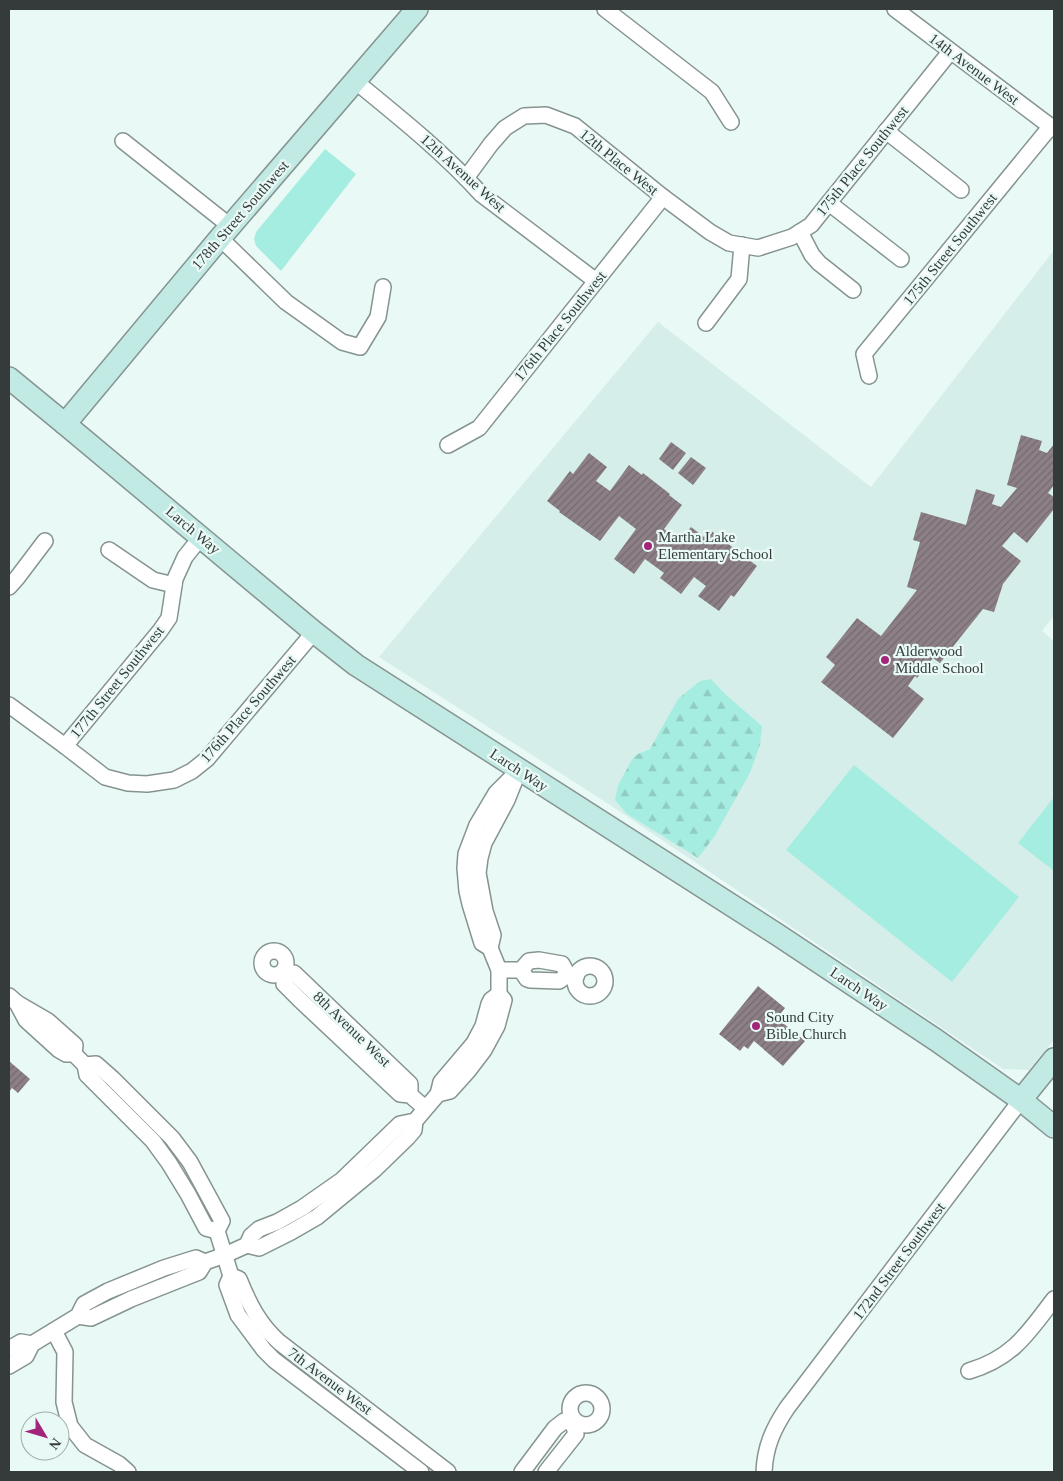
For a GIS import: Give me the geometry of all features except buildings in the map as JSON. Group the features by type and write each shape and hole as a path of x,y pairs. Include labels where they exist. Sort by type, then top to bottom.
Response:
{"main road":[{"name":"178th Street Southwest","path":"66,424 225,232 416,9"},
{"name":"Larch Way","path":"9,378 356,665 778,935 936,1040 1021,1100 1054,1127"},
{"name":"172nd Street Southwest","path":"1021,1100 1054,1059"}],"street":[{"path":"605,9 712,92 731,122"},
{"name":"14th Avenue West","path":"894,9 1053,128"},
{"name":"175th Place Southwest","path":"758,248 792,237 811,225 950,52"},
{"name":"12th Avenue West","path":"355,81 428,141 481,194 596,281"},
{"name":"12th Place West","path":"466,178 505,128 524,116 546,115 575,126 710,232 729,242 758,248"},
{"name":"175th Street Southwest","path":"869,376 864,354 1053,128"},
{"path":"886,131 961,190"},
{"path":"123,141 225,232 286,302 342,342 360,348 378,317 383,286"},
{"name":"176th Place Southwest","path":"448,445 479,428 663,197"},
{"path":"829,202 901,259"},
{"path":"800,232 812,256 853,290"},
{"path":"706,323 739,279 742,245"},
{"name":"177th Street Southwest","path":"65,746 169,618 175,579 185,557 201,537"},
{"path":"9,587 45,540"},
{"path":"109,550 153,580 174,585"},
{"name":"176th Place Southwest","path":"9,705 105,777 128,783 147,784 174,780 207,759 314,632"},
{"path":"9,1366 26,1356 32,1344 78,1316 91,1318 131,1299 199,1272 205,1262 247,1245 251,1236 259,1229 277,1222 302,1208 342,1180 400,1124 415,1120 438,1094 441,1082 474,1043 483,1026 489,1004 499,994 499,970 490,948 493,935 485,911 478,873 484,843 508,800 519,770"},
{"path":"499,970 521,970 527,979 530,980 559,981 572,976"},
{"name":"8th Avenue West","path":"284,973 294,973 383,1058 410,1084 410,1095 425,1108"},
{"name":"7th Avenue West","path":"13,999 26,1020 59,1050 66,1054 74,1054 86,1065 87,1075 153,1141 188,1194 206,1228 218,1231 232,1276 227,1285 238,1314 264,1350 274,1360 319,1392 421,1472"},
{"name":"172nd Street Southwest","path":"764,1472 768,1446 774,1427 787,1408 1021,1100"},
{"name":"7th Avenue West","path":"232,1276 239,1279 246,1297 267,1332 448,1472"},
{"path":"969,1371 990,1363 1012,1350 1054,1299"},
{"path":"54,1331 65,1352 64,1402 70,1426 85,1445 119,1464 128,1472"},
{"path":"9,1349 21,1342 32,1344"},
{"path":"522,1472 555,1428 564,1420 574,1422 576,1434 546,1472"}],"shaded area":[{"name":"Alderwood Middle School","path":"1054,250 1054,616 1042,631 1054,641 1054,1040 1029,1070 1003,1069 607,803 379,657 658,322 871,487"}],"green space":[{"path":"325,149 356,174 281,271 256,246 254,239 256,232"},
{"path":"711,679 726,695 762,726 760,745 750,773 714,837 698,858 627,814 615,800 618,785 633,758 650,749 678,699 700,681"},
{"path":"854,765 1019,897 952,982 786,850"},
{"path":"1054,797 1054,871 1018,843"}],"place":[{"name":"Martha Lake Elementary School","path":"648,546"},
{"name":"Alderwood Middle School","path":"885,660"},
{"name":"Sound City Bible Church","path":"756,1026"}]}
